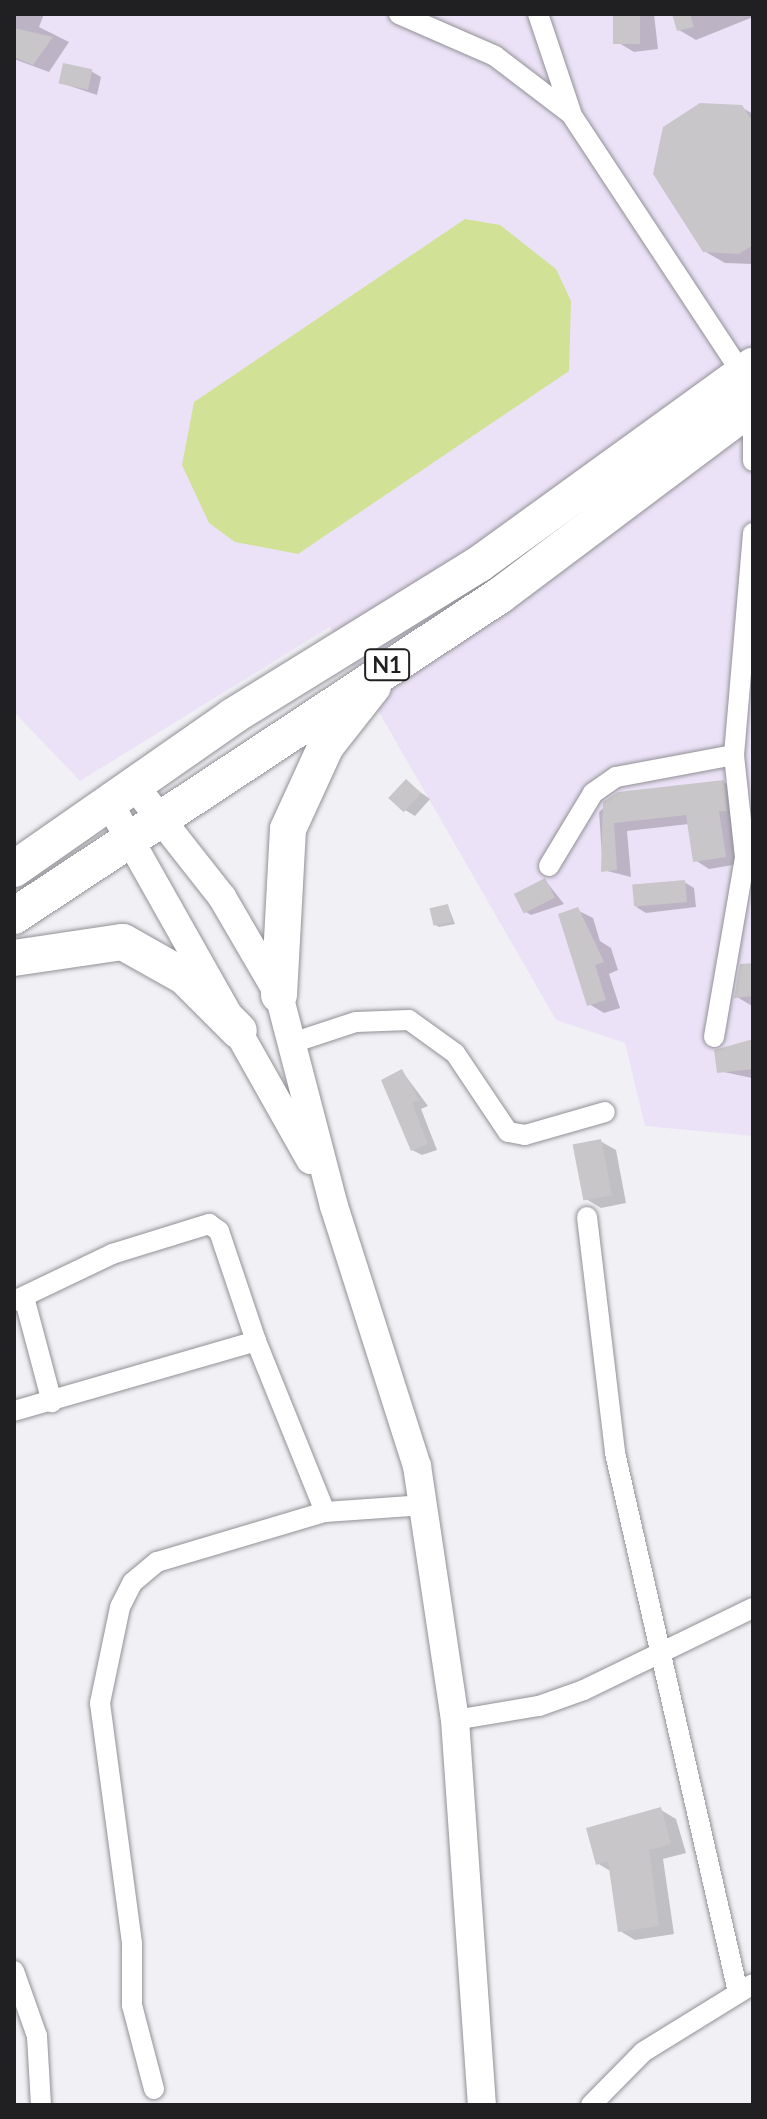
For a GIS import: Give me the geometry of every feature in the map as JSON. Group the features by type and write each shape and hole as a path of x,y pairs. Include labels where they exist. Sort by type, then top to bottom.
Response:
{"highway":[{"name":"N1","path":"14,916 157,815 605,521 750,382"},
{"name":"N1","path":"14,869 120,792 479,564 750,382"},
{"path":"279,995 280,876 301,790 397,659"},
{"path":"14,958 123,942 185,977 239,1031"}],"street":[{"path":"399,14 495,56 571,114"},
{"path":"538,14 571,114 750,382 753,461"},
{"path":"714,1037 745,857 734,755 753,533"},
{"path":"549,866 593,793 616,777 734,755"},
{"path":"120,792 157,815 222,897 279,995 334,1206 425,1505 455,1720 482,2105"},
{"path":"120,792 126,836 239,1031 334,1206"},
{"path":"292,1043 356,1022 409,1020 455,1053 508,1132 525,1135 605,1112"},
{"path":"587,1217 615,1453 657,1656 746,1988 643,2052 591,2105"},
{"path":"52,1402 19,1299 112,1254 209,1224 219,1231 256,1341 325,1512"},
{"path":"14,1411 256,1341"},
{"path":"154,2089 132,2005 132,1943 111,1821 100,1703 108,1647 133,1582 157,1562 325,1512 425,1505"},
{"path":"455,1720 539,1706 657,1656 753,1608"},
{"path":"14,1971 37,2036 41,2105"}],"shaded area":[{"path":"14,14 753,14 753,1136 645,1126 625,1043 556,1020 330,627 80,781 14,712"}],"green space":[{"path":"465,219 500,225 556,269 571,301 569,371 298,554 235,542 209,523 182,465 194,402"}],"building":[{"path":"613,14 640,14 640,44 613,44"},
{"path":"672,14 690,14 694,27 677,31"},
{"path":"14,28 53,37 33,65 14,57"},
{"path":"63,63 92,69 88,90 59,84"},
{"path":"700,103 742,105 753,122 753,245 739,254 703,252 653,174 663,127"},
{"path":"406,779 421,793 404,812 388,798"},
{"path":"724,780 727,811 719,811 726,857 693,862 686,815 614,823 617,870 601,872 603,802 618,792"},
{"path":"545,878 555,898 524,913 514,894"},
{"path":"685,880 687,902 634,907 632,885"},
{"path":"448,904 452,922 434,926 429,908"},
{"path":"578,907 604,962 595,965 606,1000 587,1006 558,914"},
{"path":"753,963 753,996 734,998 740,964"},
{"path":"753,1039 753,1069 717,1073 714,1050"},
{"path":"402,1069 419,1100 412,1103 428,1144 411,1151 381,1080"},
{"path":"601,1139 612,1195 583,1200 573,1145"},
{"path":"661,1807 671,1844 649,1850 659,1926 618,1932 608,1861 596,1865 586,1828"}]}
